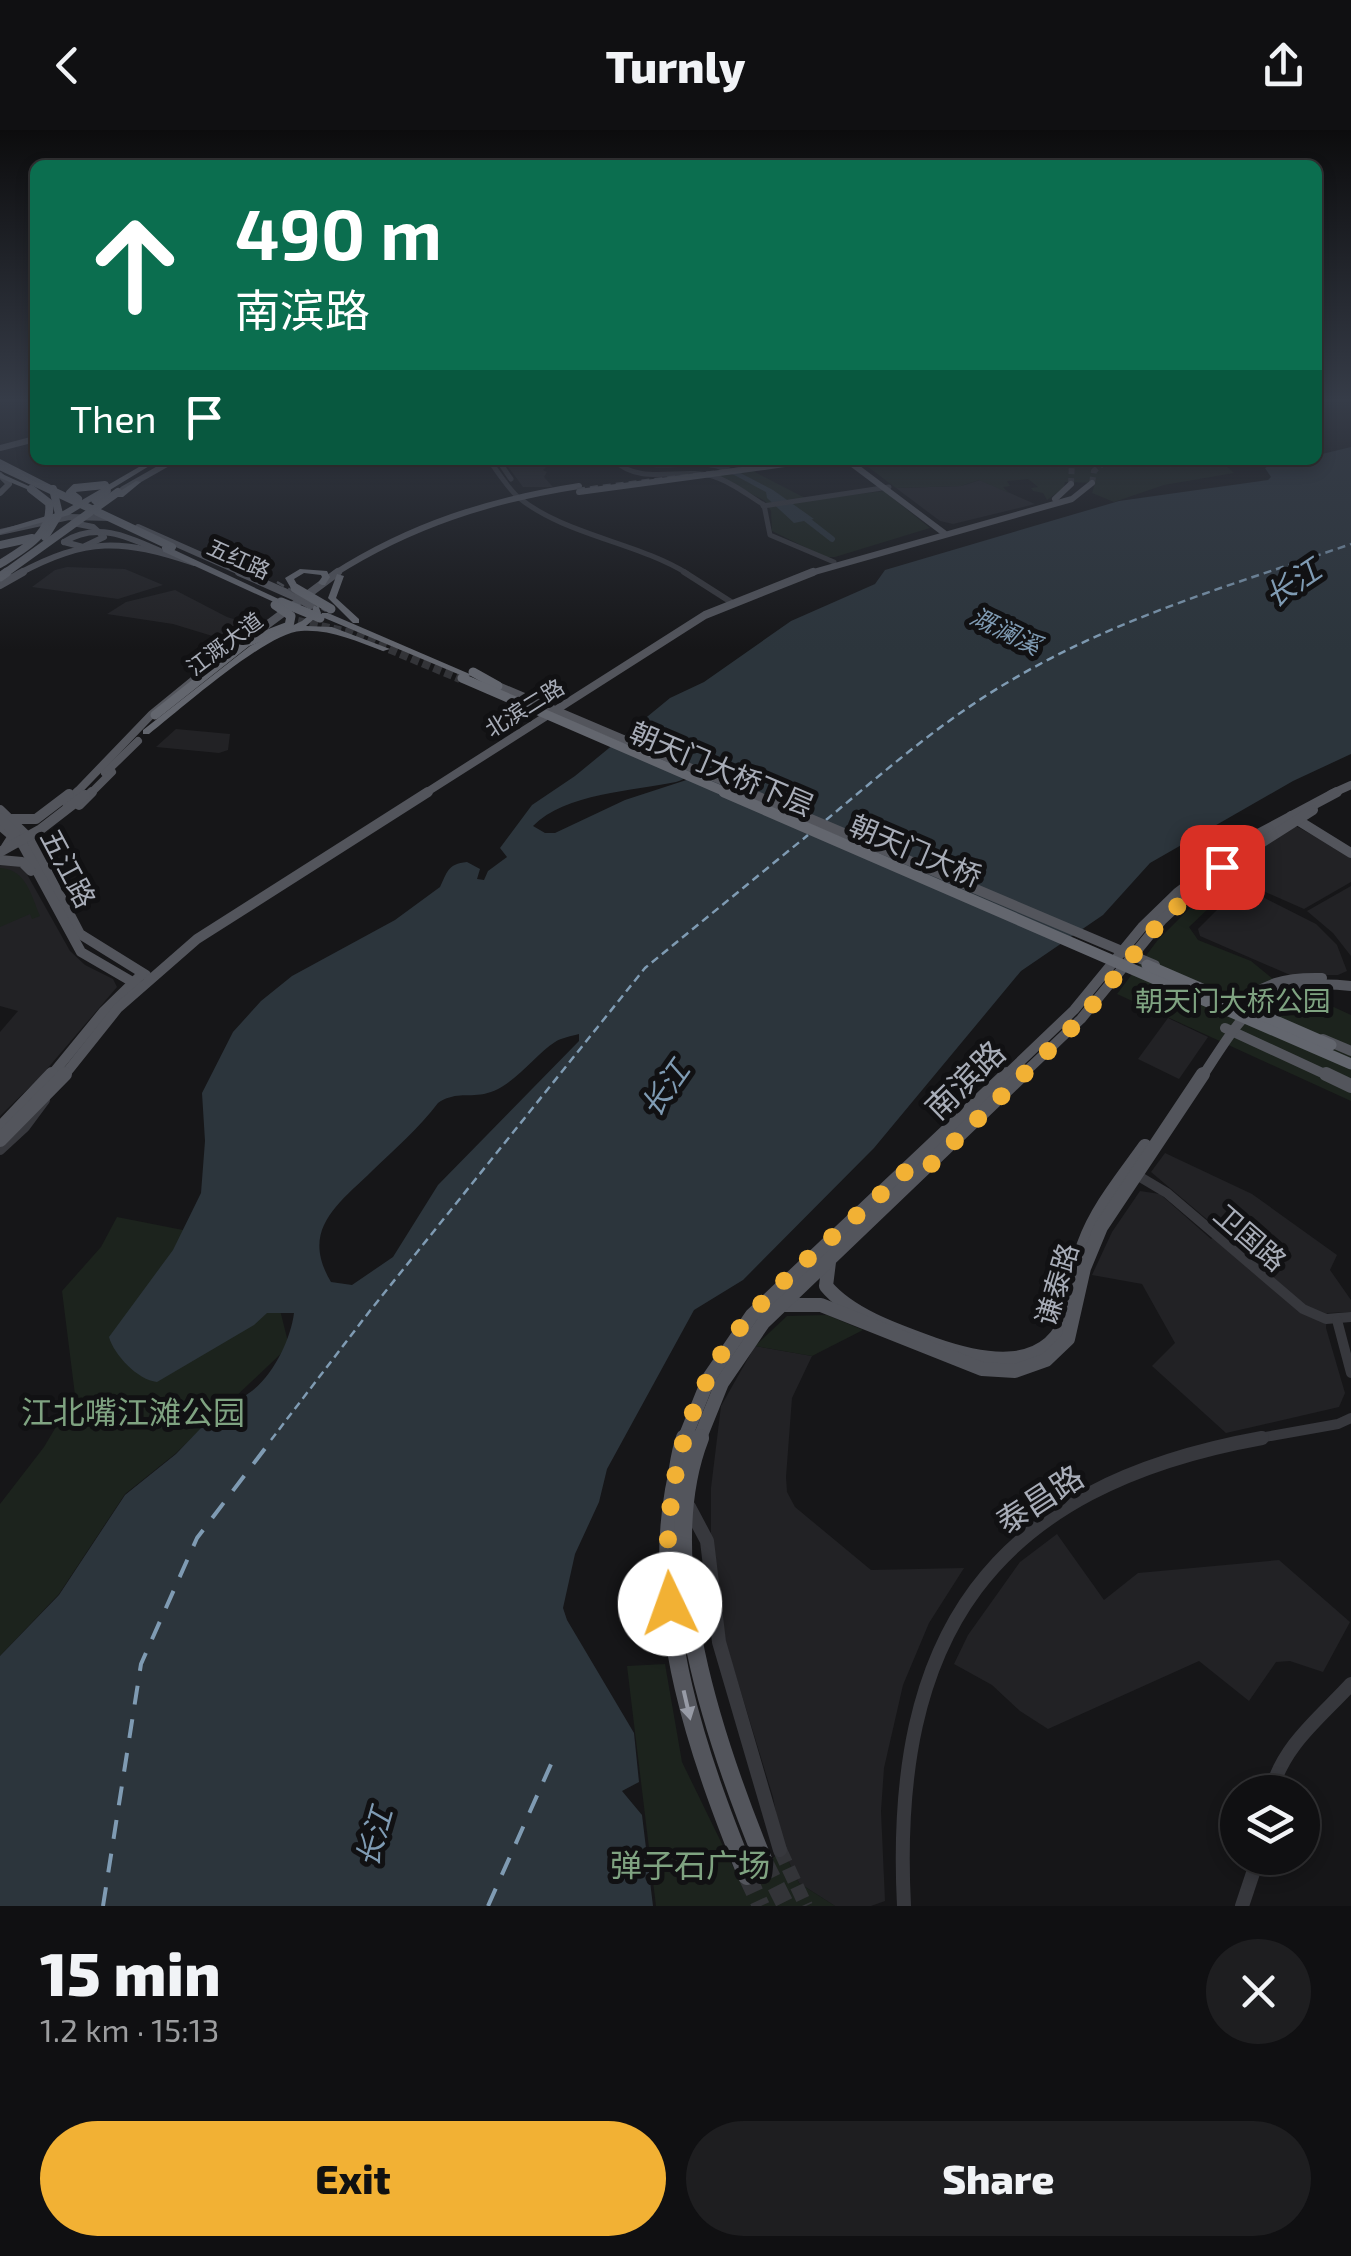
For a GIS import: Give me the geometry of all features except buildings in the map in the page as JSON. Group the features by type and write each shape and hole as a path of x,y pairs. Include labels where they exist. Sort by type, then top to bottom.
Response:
{"highway":[{"path":"0,571 49,524 49,503 23,485"},
{"name":"五红路","path":"33,485 280,601 326,614 466,676"},
{"name":"五红路","path":"36,485 121,522 170,550"},
{"path":"0,571 30,552 59,523 60,503 51,487 45,485"},
{"path":"85,485 70,493 121,522"},
{"path":"0,571 78,515 106,491 104,485"},
{"path":"0,532 66,512 116,485"},
{"path":"0,571 128,485"},
{"path":"78,515 133,485"},
{"path":"119,492 112,504 114,512 211,575 280,601 291,616 289,626 247,642 156,715 141,733"},
{"path":"64,542 107,500"},
{"path":"0,545 32,538 59,523"},
{"path":"192,553 211,575"},
{"path":"200,563 223,568"},
{"path":"322,582 326,578 324,573 304,571 288,578 296,593 326,614 362,625 466,676"},
{"path":"340,576 332,593 335,604 362,625"},
{"path":"141,733 253,648 308,621 318,612 313,606"},
{"name":"五红路","path":"326,614 402,653 466,676"},
{"path":"283,632 329,628 402,653"},
{"name":"朝天门大桥","path":"466,676 1351,1053"},
{"name":"朝天门大桥","path":"466,676 1351,1065"}],"main road":[{"name":"江溉大道","path":"1,851 41,829 85,794 181,688 322,582 366,554 441,516 522,497 610,485"},
{"path":"883,485 944,531"},
{"name":"北滨二路","path":"1054,502 1070,485"},
{"name":"北滨二路","path":"0,1140 147,975 237,912 705,615 732,600 822,565 1082,494 1091,485"},
{"name":"江溉大道","path":"1,851 67,803 110,758 188,692 340,576 448,519 522,497"},
{"path":"0,532 78,516 121,522"},
{"path":"44,523 96,526 107,536"},
{"path":"0,532 59,523"},
{"path":"107,536 88,546 72,547 64,542 77,534 98,531 170,550"},
{"name":"北滨二路","path":"732,600 944,531"},
{"path":"0,571 94,547 107,536"},
{"path":"0,571 119,545 170,550 192,553 296,593 326,614"},
{"path":"269,630 298,621"},
{"name":"朝天门大桥下层","path":"466,676 1351,1053"},
{"path":"24,839 47,830 84,800 123,756"},
{"path":"24,839 110,758"},
{"name":"南滨路","path":"764,1862 734,1793 702,1689 686,1583 687,1504 699,1440 713,1395 749,1338 878,1215 966,1114 1071,1014 1152,916 1179,890 1201,871 1351,785"},
{"name":"南滨路","path":"747,1876 700,1758 675,1650 667,1544 678,1469 704,1391 738,1331 913,1173 941,1155 1081,1019 1162,920 1209,876 1296,814 1351,793"},
{"name":"五江路","path":"0,810 4,821 44,860 76,928 94,945 147,975"},
{"path":"4,821 30,821 48,813"},
{"path":"1296,814 1351,844"},
{"path":"1296,814 1351,853"},
{"path":"4,821 15,832 1,851 28,866 40,891 54,905"},
{"path":"44,860 41,843 47,830"},
{"name":"五江路","path":"24,839 81,952 136,984"},
{"path":"113,972 124,970 126,964"},
{"name":"谦泰路","path":"830,1261 826,1286 839,1302 967,1356 997,1362 1028,1358 1047,1348 1063,1326 1084,1242 1228,1029 1261,1000 1304,982 1351,984"},
{"path":"1228,1029 1351,1086"},
{"name":"北滨二路","path":"0,1130 44,1091"},
{"path":"941,1155 934,1158 930,1154 966,1114"},
{"name":"谦泰路","path":"779,1307 798,1302 821,1304 982,1369 1033,1366 1056,1354 1068,1339 1092,1246 1132,1172"}],"street":[{"path":"511,485 522,497 570,525 664,559 732,600"},
{"path":"514,485 522,497"},
{"path":"727,485 762,506 886,487"},
{"path":"762,506 770,535 834,562"},
{"path":"762,506 761,526 767,536 822,565"},
{"name":"北滨二路","path":"0,1121 44,1091"},
{"name":"北滨二路","path":"0,1150 25,1127 44,1091"},
{"name":"卫国路","path":"1132,1172 1167,1193 1292,1301 1315,1315 1336,1320"},
{"path":"1351,1317 1336,1320 1351,1373"},
{"name":"泰昌路","path":"904,1906 900,1860 904,1774 920,1697 957,1615 1000,1556 1034,1528 1117,1481 1160,1462 1351,1418"},
{"path":"687,1504 706,1541 719,1642 780,1850"},
{"path":"1277,1775 1281,1760 1295,1740 1324,1717 1351,1684"},
{"path":"1242,1906 1252,1875"}],"shaded area":[{"path":"521,485 553,487 523,487"},
{"path":"991,485 1035,504 953,524 940,521 896,488"},
{"path":"125,569 163,585 118,599 32,587 55,570"},
{"path":"175,590 240,621 219,638 173,624 107,614 126,602"},
{"path":"176,729 230,734 228,750 219,753 156,747"},
{"path":"1294,825 1351,856 1351,882 1304,909 1229,876 1225,868"},
{"path":"12,863 24,869 70,951 85,965 113,979 117,987 41,1076 0,1116 0,1032 18,1011 0,1006 0,864"},
{"path":"1225,878 1316,924 1337,945 1347,971 1338,975 1290,975 1200,936 1198,929 1219,908 1201,898"},
{"path":"1351,886 1351,956 1333,933 1307,911"},
{"path":"1168,1018 1208,1037 1179,1079 1138,1059"},
{"path":"1165,1153 1252,1194 1337,1255 1330,1270 1351,1300 1351,1312 1327,1313 1326,1328 1345,1393 1339,1407 1226,1433 1152,1366 1175,1343 1142,1284 1092,1275 1112,1232 1140,1191 1160,1194 1211,1239 1222,1232 1151,1172"},
{"path":"755,1346 812,1356 792,1398 786,1477 787,1492 795,1507 871,1570 964,1568 929,1623 903,1685 884,1768 881,1811 885,1901 871,1906 835,1906 799,1883 783,1850 773,1797 725,1640 711,1541 711,1488 721,1406"},
{"path":"1057,1534 1104,1600 1138,1573 1279,1560 1350,1622 1323,1672 1290,1661 1276,1662 1249,1701 1199,1661 1048,1729 1020,1711 992,1685 954,1664 968,1635 1020,1562"}],"green space":[{"path":"735,485 780,485 809,500 884,491 930,528 825,557 772,531 771,511 765,501"},
{"path":"892,485 964,485 961,486 896,488"},
{"path":"1035,485 1065,485 1047,500 1043,493 1031,488 1038,487"},
{"path":"1094,485 1165,485 1114,502 1092,493"},
{"path":"0,868 22,878 40,916 32,919 30,914 0,927"},
{"name":"朝天门大桥公园","path":"1196,902 1209,908 1189,927 1198,940 1251,961 1273,979 1351,1015 1351,1101 1117,994 1157,941"},
{"name":"江北嘴江滩公园","path":"117,1217 193,1232 278,1302 289,1346 175,1454 125,1494 59,1594 0,1656 0,1504 44,1447 75,1395 62,1291 101,1247"},
{"path":"827,1315 863,1330 812,1356 755,1346 787,1316"},
{"name":"弹子石广场","path":"665,1664 682,1762 741,1883 783,1850 799,1883 835,1906 656,1906 627,1666"}],"water":[{"path":"753,485 773,490 814,519 794,523 767,498 766,492"},
{"name":"长江","path":"1233,485 1351,485 1351,754 1293,781 1150,863 1103,915 1021,971 874,1148 743,1280 694,1310 607,1469 599,1502 575,1554 563,1608 634,1733 639,1782 622,1791 642,1815 653,1906 0,1906 0,1656 59,1595 125,1495 176,1454 226,1402 239,1399 262,1381 280,1355 291,1326 294,1313 267,1313 254,1325 157,1382 128,1366 109,1337 173,1250 201,1193 205,1141 202,1093 233,1032 261,1001 292,976 395,920 440,887 455,865 467,862 480,869 477,879 484,880 488,871 507,857 500,848 532,805 575,776 670,698 704,682 791,621 875,584 885,570 1119,501","holes":["705,768 714,771 625,800 555,833 545,833 533,826 563,806 581,800 676,782","579,1034 579,1041 438,1185 393,1257 352,1285 331,1282 319,1248 327,1220 346,1195 438,1103 455,1096 494,1091 555,1042"]}],"waterway":[{"name":"溉澜溪","path":"796,511 832,539"}],"ferry route":[{"path":"826,820 961,712 1050,659 1176,604 1351,544"},
{"path":"271,1440 645,968 808,835"},
{"path":"103,1906 141,1664 197,1538 273,1438"},
{"path":"488,1906 552,1762"}],"tunnel":[{"path":"298,621 348,632 460,679"},
{"path":"780,1850 806,1906"},
{"path":"764,1862 786,1906"},
{"path":"747,1876 761,1906"}],"railway":[{"path":"577,489 610,485"},
{"path":"277,582 326,611"},
{"path":"463,678 1351,1062"}],"route":[{"path":"670,1604 667,1544 678,1469 687,1433 712,1371 738,1331 905,1172 921,1174 1081,1019 1162,920 1222,867"}]}
